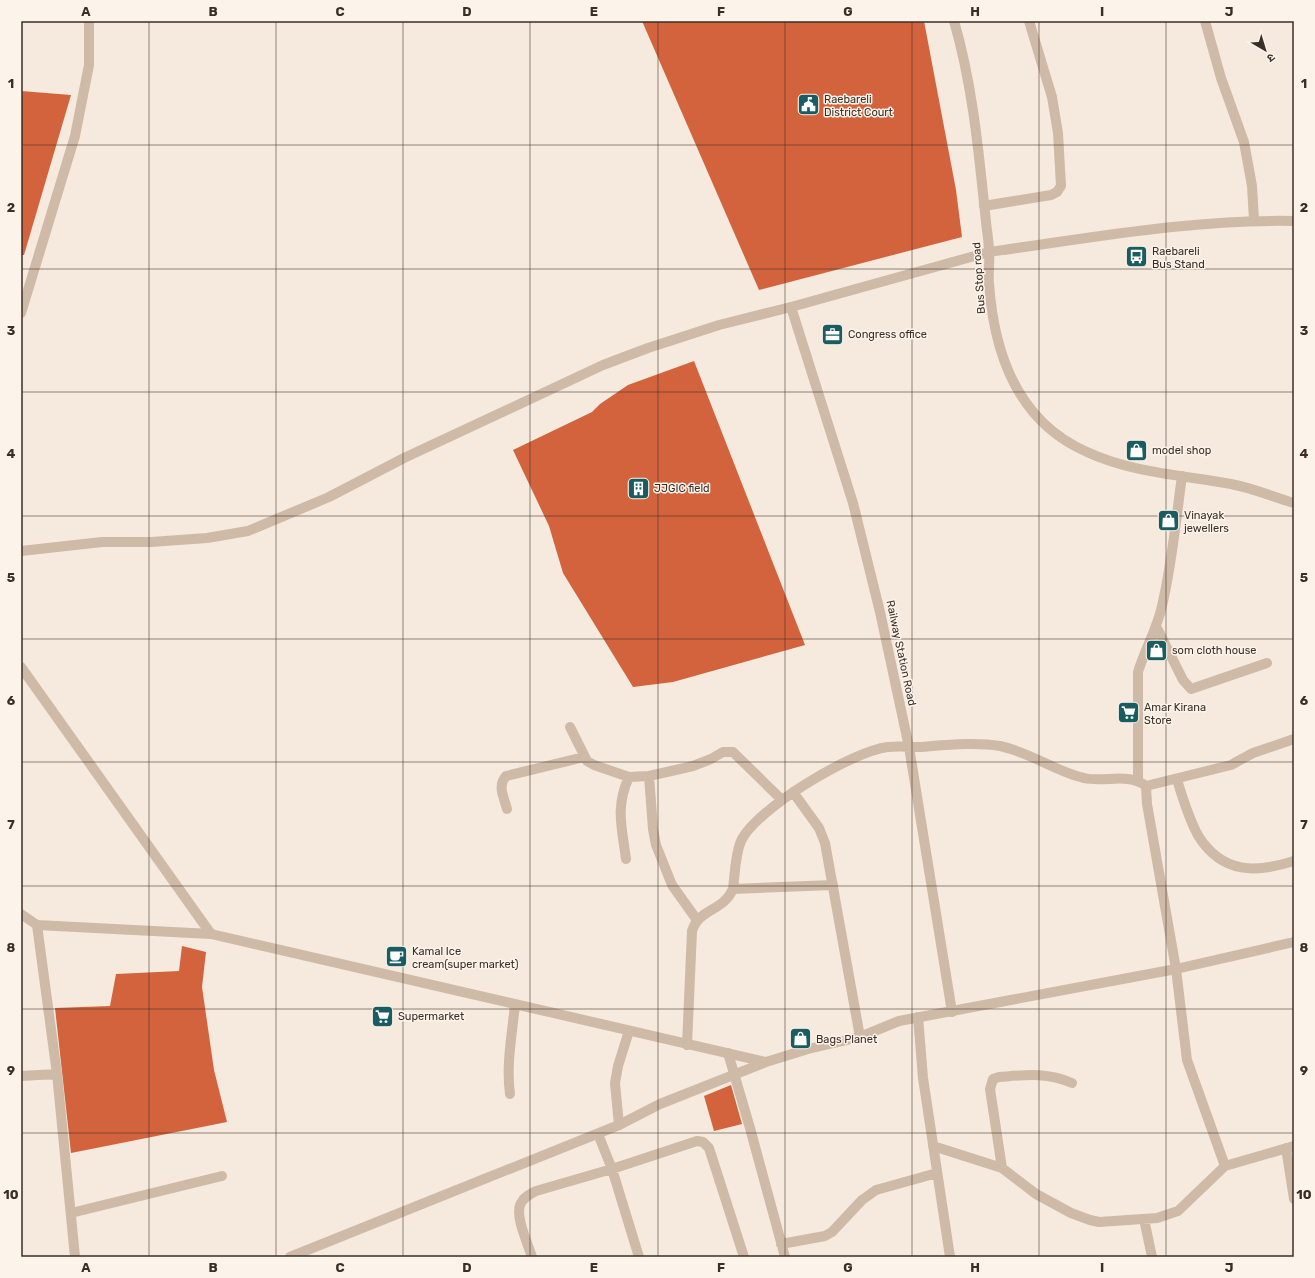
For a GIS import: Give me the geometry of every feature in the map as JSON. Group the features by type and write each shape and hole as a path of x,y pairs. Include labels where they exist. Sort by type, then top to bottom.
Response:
{"street":[{"path":"21,313 75,136 89,65 89,21"},
{"name":"Bus Stop road","path":"954,21 967,75 989,252 989,282 998,338 1008,371 1024,403 1040,422 1063,440 1118,465 1250,488 1294,503"},
{"path":"984,206 1051,195 1057,192 1061,186 1058,133 1052,97 1029,21"},
{"path":"1205,21 1222,78 1244,142 1251,179 1254,220"},
{"path":"21,551 102,542 151,542 200,538 248,531 329,497 404,458 603,365 693,333 989,252 1186,225 1254,220 1294,221"},
{"name":"Railway Station Road","path":"791,307 853,503 880,612 909,747 952,1012"},
{"path":"1182,476 1165,592 1157,628 1143,657 1138,672 1142,783 1176,969 1187,1060 1225,1166"},
{"path":"1157,628 1183,680 1191,689 1267,663"},
{"path":"21,667 211,934"},
{"path":"570,727 587,761 594,765 629,777 649,776 693,766 723,752 733,752 782,800"},
{"path":"687,1044 692,931 698,920 723,904 733,889 741,842 750,827 792,792 838,766 865,754 888,747 999,746 1026,754 1084,778 1121,778 1142,783 1176,780 1231,765 1253,753 1294,739"},
{"path":"507,809 501,787 502,780 506,776 584,757"},
{"path":"649,776 653,829 656,845 672,885 698,920"},
{"path":"626,859 620,806 623,789 629,777"},
{"path":"1176,780 1200,837 1228,864 1251,870 1294,861"},
{"path":"792,792 819,828 825,843 860,1036"},
{"path":"733,889 833,885"},
{"path":"21,914 37,925 211,934 766,1062"},
{"path":"37,925 56,1074 75,1257"},
{"path":"290,1257 619,1126 660,1104 766,1062 808,1049 860,1036 899,1021 1176,969 1294,942"},
{"path":"510,1094 509,1073 515,1005"},
{"path":"918,1017 923,1078 950,1257"},
{"path":"619,1126 615,1083 618,1066 629,1031"},
{"path":"728,1053 785,1257"},
{"path":"21,1076 56,1074"},
{"path":"1002,1168 990,1089 993,1079 999,1077 1046,1074 1072,1083"},
{"path":"598,1134 612,1170 639,1257"},
{"path":"532,1257 518,1211 521,1203 526,1197 536,1191 612,1170 686,1143 697,1141 703,1142 709,1148 744,1257"},
{"path":"933,1146 1002,1168 1036,1194 1079,1217 1099,1222 1161,1217 1178,1211 1225,1166 1290,1147 1294,1199"},
{"path":"782,1244 825,1236 832,1232 862,1200 876,1190 937,1173"},
{"path":"71,1213 222,1176"},
{"path":"1144,1219 1152,1257"}],"building":[{"name":"Raebareli District Court","path":"642,21 924,21 956,190 962,237 759,290"},
{"path":"21,91 71,95 24,255 21,255"},
{"name":"JJGIC field","path":"694,361 805,645 673,682 633,687 563,573 549,526 513,450 592,412 600,404 628,385"},
{"path":"182,946 206,952 202,987 214,1070 227,1122 71,1153 55,1008 110,1006 116,974 179,971"},
{"path":"731,1085 742,1124 714,1131 704,1096"}],"place":[{"name":"Raebareli District Court","path":"809,105"},
{"name":"Raebareli Bus Stand","path":"1137,257"},
{"name":"Congress office","path":"833,334"},
{"name":"model shop","path":"1136,450"},
{"name":"JJGIC field","path":"638,488"},
{"name":"Vinayak jewellers","path":"1168,521"},
{"name":"som cloth house","path":"1156,650"},
{"name":"Amar Kirana Store","path":"1129,713"},
{"name":"Kamal Ice cream(super market)","path":"396,957"},
{"name":"Supermarket","path":"382,1016"},
{"name":"Bags Planet","path":"800,1039"}]}
